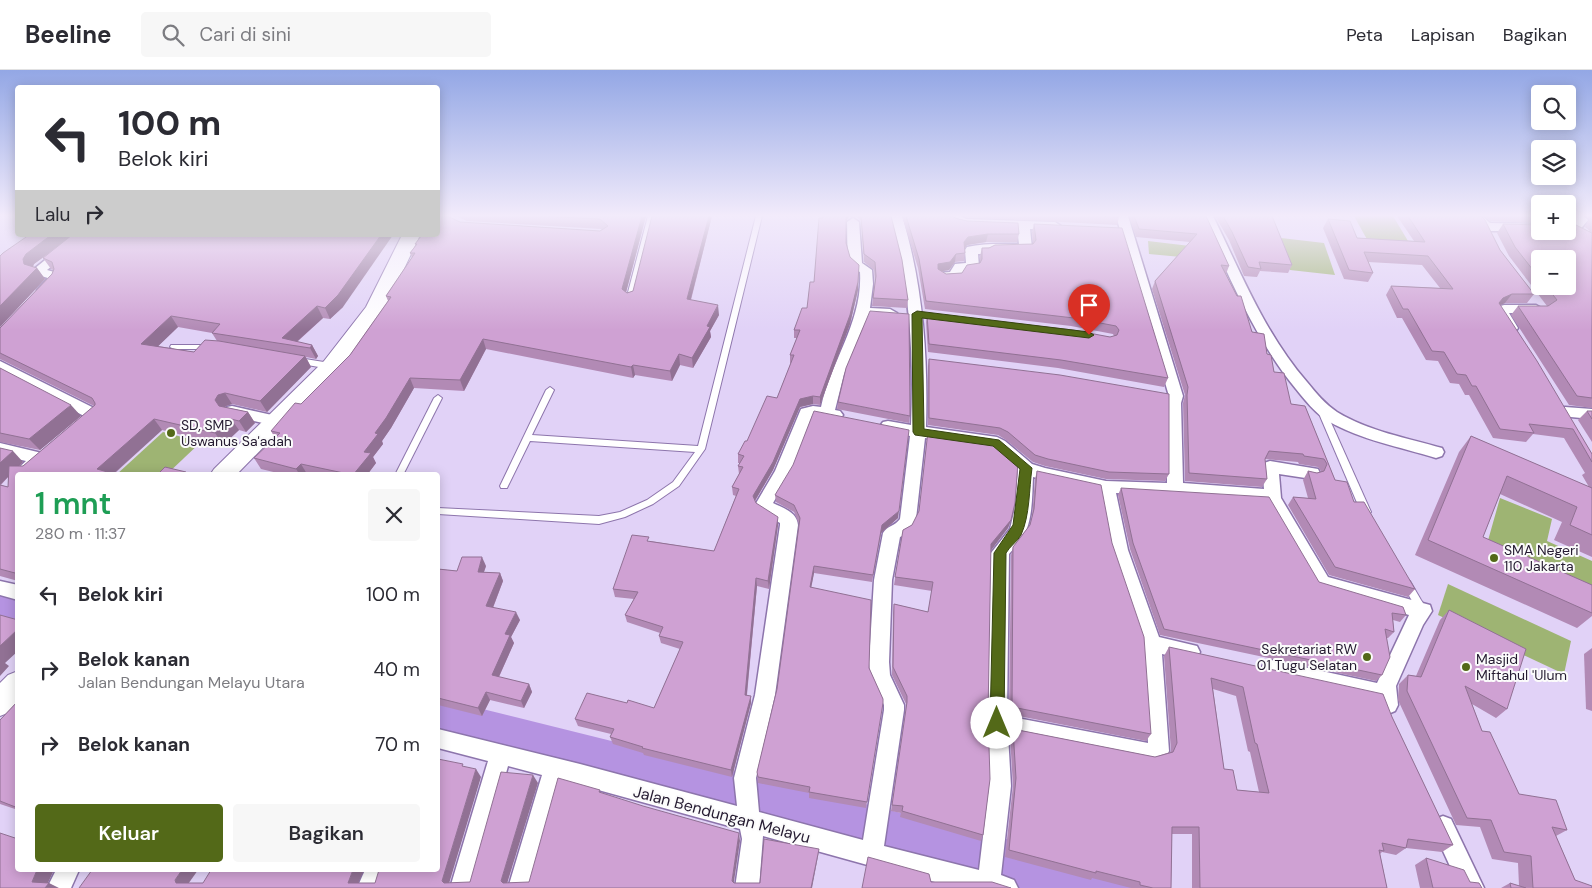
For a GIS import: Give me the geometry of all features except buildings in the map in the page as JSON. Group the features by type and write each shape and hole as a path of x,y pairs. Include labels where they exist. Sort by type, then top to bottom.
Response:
{"main road":[{"path":"225,472 330,366 375,310 402,254"},
{"path":"0,703 15,687"}],"street":[{"path":"36,298 55,278 39,271 40,268 58,254"},
{"path":"827,414 833,385 854,340 864,312 867,276 866,270 858,267 855,254"},
{"path":"872,850 881,802 894,705 880,669 883,580 892,533 903,528 908,519 918,432 919,358 922,315 907,254"},
{"path":"944,276 955,276 959,267 973,267 971,254"},
{"path":"1130,254 1176,396 1174,403 1175,489"},
{"path":"1223,254 1284,365 1320,407 1334,418 1360,429 1436,452"},
{"path":"1518,338 1502,315 1502,310 1504,308 1541,309 1529,294"},
{"path":"864,312 922,315"},
{"path":"919,358 938,360"},
{"path":"0,366 95,415 73,434"},
{"path":"1156,392 1176,396"},
{"path":"1556,397 1575,429"},
{"path":"232,411 276,421"},
{"path":"747,888 754,847 745,778 765,695 789,525 789,521 786,518 763,505 783,472 805,415 813,411 854,419"},
{"path":"1565,412 1592,414"},
{"path":"872,423 918,432 996,443 1026,468 1043,474 1106,487 1175,489 1268,495 1274,497"},
{"path":"0,449 40,458 26,472"},
{"path":"28,472 51,452"},
{"path":"1312,473 1270,467 1274,497 1322,582 1420,607 1386,686 1386,700 1396,727"},
{"path":"995,884 992,847 1000,786 997,723 1000,553 1006,542 1015,535 1019,525 1026,468"},
{"path":"997,723 1150,753 1159,751 1152,644 1119,550 1106,487"},
{"path":"0,588 15,592"},
{"path":"1152,644 1210,656"},
{"path":"1249,665 1386,694"},
{"name":"Jalan Bendungan Melayu","path":"440,739 872,850 939,880 995,884"},
{"path":"462,888 501,754"},
{"path":"520,888 555,768"},
{"path":"1434,807 1472,888"},
{"path":"59,888 67,872"},
{"path":"369,888 375,872"}],"lane":[{"path":"630,300 641,254"},
{"path":"440,511 599,520 622,515 650,502 676,484 700,449 749,254"},
{"path":"174,347 218,348"},
{"path":"290,359 330,366"},
{"path":"504,486 550,390"},
{"path":"401,472 438,398"},
{"path":"1320,407 1370,518"},
{"path":"526,438 700,449"},
{"path":"1404,578 1420,607"}],"green space":[{"path":"1151,254 1191,254 1192,258"},
{"path":"1286,254 1328,254 1335,275 1290,270"},
{"path":"163,432 201,442 169,472 119,472"},
{"path":"1500,498 1552,519 1547,541 1592,561 1592,590 1487,544"},
{"path":"1448,584 1571,641 1564,674 1438,615"}],"waterway":[{"path":"0,607 15,610"},
{"path":"440,718 1107,888"}],"place":[{"name":"SD, SMP Uswanus Sa'adah","path":"171,433"},
{"name":"SMA Negeri 110 Jakarta","path":"1494,558"},
{"name":"Sekretariat RW 01 Tugu Selatan","path":"1367,657"},
{"name":"Masjid Miftahul 'Ulum","path":"1466,667"}],"route":[{"path":"997,723 1000,553 1006,542 1015,535 1019,525 1026,468 1013,459 999,445 991,441 918,432 919,358 917,314 1089,335"}]}
